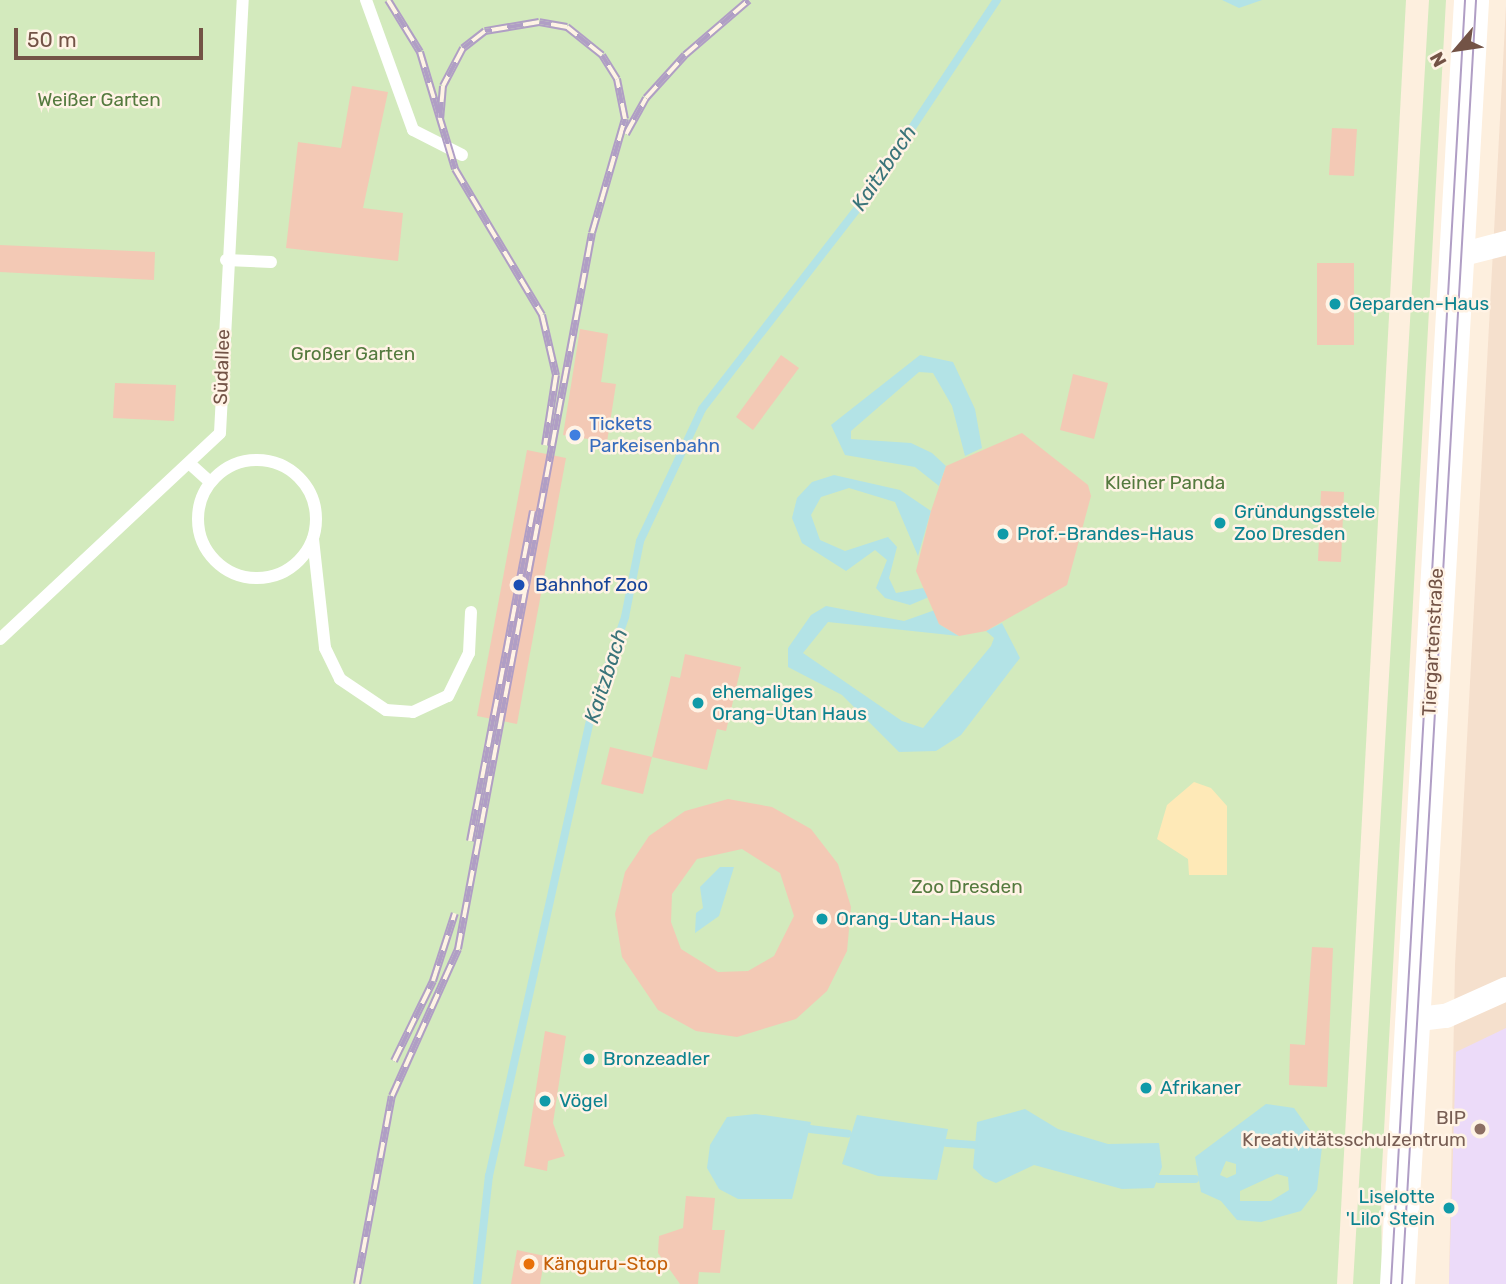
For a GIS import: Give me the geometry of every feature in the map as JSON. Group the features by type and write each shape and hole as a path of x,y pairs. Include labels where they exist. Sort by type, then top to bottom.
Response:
{"main road":[{"name":"Tiergartenstraße","path":"1397,1284 1471,0"}],"street":[{"path":"1456,256 1506,243"},
{"path":"1411,1020 1446,1016 1506,989"}],"lane":[{"name":"Südallee","path":"0,639 219,433 226,260 243,0"},
{"path":"366,0 413,130 462,155"},
{"path":"226,260 271,262"},
{"path":"313,539 289,569 271,576 234,573 213,557 200,533 198,515 210,482 250,460 285,466 312,498 313,539 325,648 340,679 386,710 413,712 448,696 469,653 471,612"},
{"path":"189,463 210,482"}],"shaded area":[{"path":"1506,6 1506,1284 1449,1284 1455,965"},
{"name":"BIP Kreativitätsschulzentrum","path":"1506,1028 1506,1284 1449,1284 1456,1052"}],"green space":[{"path":"0,0 1406,0 1337,1284 0,1284"},
{"path":"1429,0 1446,0 1381,1186 1382,1284 1353,1284"}],"sand":[{"path":"1194,782 1211,788 1227,806 1227,875 1189,875 1188,859 1157,839 1167,805"}],"water":[{"path":"1222,0 1262,0 1239,8"},
{"path":"920,355 953,362 975,409 982,448 965,456 952,406 933,373 919,372 851,431 851,439 911,443 932,453 946,466 939,486 915,467 845,455 831,425"},
{"path":"834,475 900,490 931,511 918,556 895,502 849,488 821,497 811,515 820,540 845,551 888,537 897,547 889,578 896,593 923,588 929,597 910,605 885,598 876,588 887,560 875,550 846,571 802,543 792,518 797,498 812,482"},
{"path":"826,606 904,621 935,610 939,624 959,636 828,622 803,653 902,721 923,728 991,646 994,638 986,631 1002,623 1020,658 961,735 936,751 899,752 842,695 788,667 788,648 811,615"},
{"path":"720,867 734,867 719,916 695,933 696,913 703,908 700,887"},
{"path":"1266,1104 1294,1108 1322,1147 1317,1190 1301,1211 1261,1222 1237,1220 1221,1201 1201,1192 1195,1157","holes":["1226,1161 1236,1164 1236,1174 1227,1178 1220,1175","1277,1174 1288,1177 1289,1190 1271,1201 1240,1201 1240,1191"]},
{"path":"1025,1109 1058,1129 1108,1144 1159,1143 1162,1167 1154,1188 1122,1189 1034,1165 996,1183 984,1178 973,1168 977,1122"},
{"path":"756,1114 811,1122 792,1199 738,1199 719,1189 707,1168 710,1145 727,1117"},
{"path":"857,1115 948,1129 937,1180 878,1176 842,1164"}],"building":[{"path":"352,86 388,92 363,208 403,213 398,261 286,248 298,142 341,148"},
{"path":"1332,128 1357,129 1354,176 1329,175"},
{"path":"0,245 155,252 154,280 0,272"},
{"name":"Geparden-Haus","path":"1317,263 1354,263 1354,345 1317,345"},
{"path":"580,329 608,334 601,382 616,384 607,442 563,435"},
{"path":"781,355 799,368 753,430 736,417"},
{"path":"1073,374 1108,383 1094,439 1060,430"},
{"path":"115,383 176,385 174,421 113,418"},
{"name":"Prof.-Brandes-Haus","path":"1022,433 1088,485 1091,496 1067,585 986,631 959,636 939,624 916,571 931,511 946,466"},
{"path":"527,450 566,458 517,724 477,716"},
{"path":"1321,491 1344,492 1341,562 1318,561"},
{"name":"ehemaliges Orang-Utan Haus","path":"685,654 741,667 726,731 717,729 707,770 652,757 671,676 680,678"},
{"path":"610,747 652,757 643,794 601,784"},
{"name":"Orang-Utan-Haus","path":"728,799 772,807 811,829 838,864 851,907 847,951 827,991 796,1019 737,1037 696,1031 658,1010 622,957 615,914 625,872 649,836 685,811","holes":["742,849 780,873 794,916 774,956 748,971 718,972 681,949 671,922 672,894 697,859"]},
{"path":"1312,947 1333,948 1327,1087 1289,1085 1290,1044 1305,1045"},
{"name":"Vögel","path":"545,1031 566,1036 553,1123 565,1156 548,1161 547,1171 524,1166"},
{"path":"686,1196 715,1198 712,1230 725,1230 720,1273 699,1272 698,1284 680,1284 658,1253 659,1236 683,1228"},
{"name":"Känguru-Stop","path":"517,1250 545,1256 540,1284 511,1284"}],"waterway":[{"name":"Kaitzbach","path":"477,1284 489,1176 592,712 625,617 640,541 702,409 862,203 997,0"},
{"path":"810,1129 848,1134"},
{"path":"947,1143 974,1145"},
{"path":"1159,1179 1195,1179"}],"tram line":[{"path":"1391,1284 1465,0"},
{"path":"1402,1284 1476,0"}],"railway":[{"path":"388,0 420,52 455,169 542,315 556,375 545,445"},
{"path":"626,134 646,98 685,55 749,0"},
{"path":"357,1284 392,1096 458,949 592,233 625,119 617,79 602,55 567,27 539,22 485,31 463,48 443,86 440,118"},
{"path":"470,841 533,511"},
{"path":"394,1061 433,981 455,913"}],"place":[{"name":"Geparden-Haus","path":"1335,304"},
{"name":"Tickets Parkeisenbahn","path":"575,435"},
{"name":"Gründungsstele Zoo Dresden","path":"1220,523"},
{"name":"Prof.-Brandes-Haus","path":"1003,534"},
{"name":"Bahnhof Zoo","path":"519,585"},
{"name":"ehemaliges Orang-Utan Haus","path":"698,703"},
{"name":"Orang-Utan-Haus","path":"822,919"},
{"name":"Bronzeadler","path":"589,1059"},
{"name":"Afrikaner","path":"1146,1088"},
{"name":"Vögel","path":"545,1101"},
{"name":"BIP Kreativitätsschulzentrum","path":"1480,1129"},
{"name":"Liselotte 'Lilo' Stein","path":"1449,1208"},
{"name":"Känguru-Stop","path":"529,1264"}],"park label":[{"name":"Weißer Garten","path":"99,100"},
{"name":"Großer Garten","path":"353,354"},
{"name":"Kleiner Panda","path":"1165,483"},
{"name":"Zoo Dresden","path":"967,887"}]}
